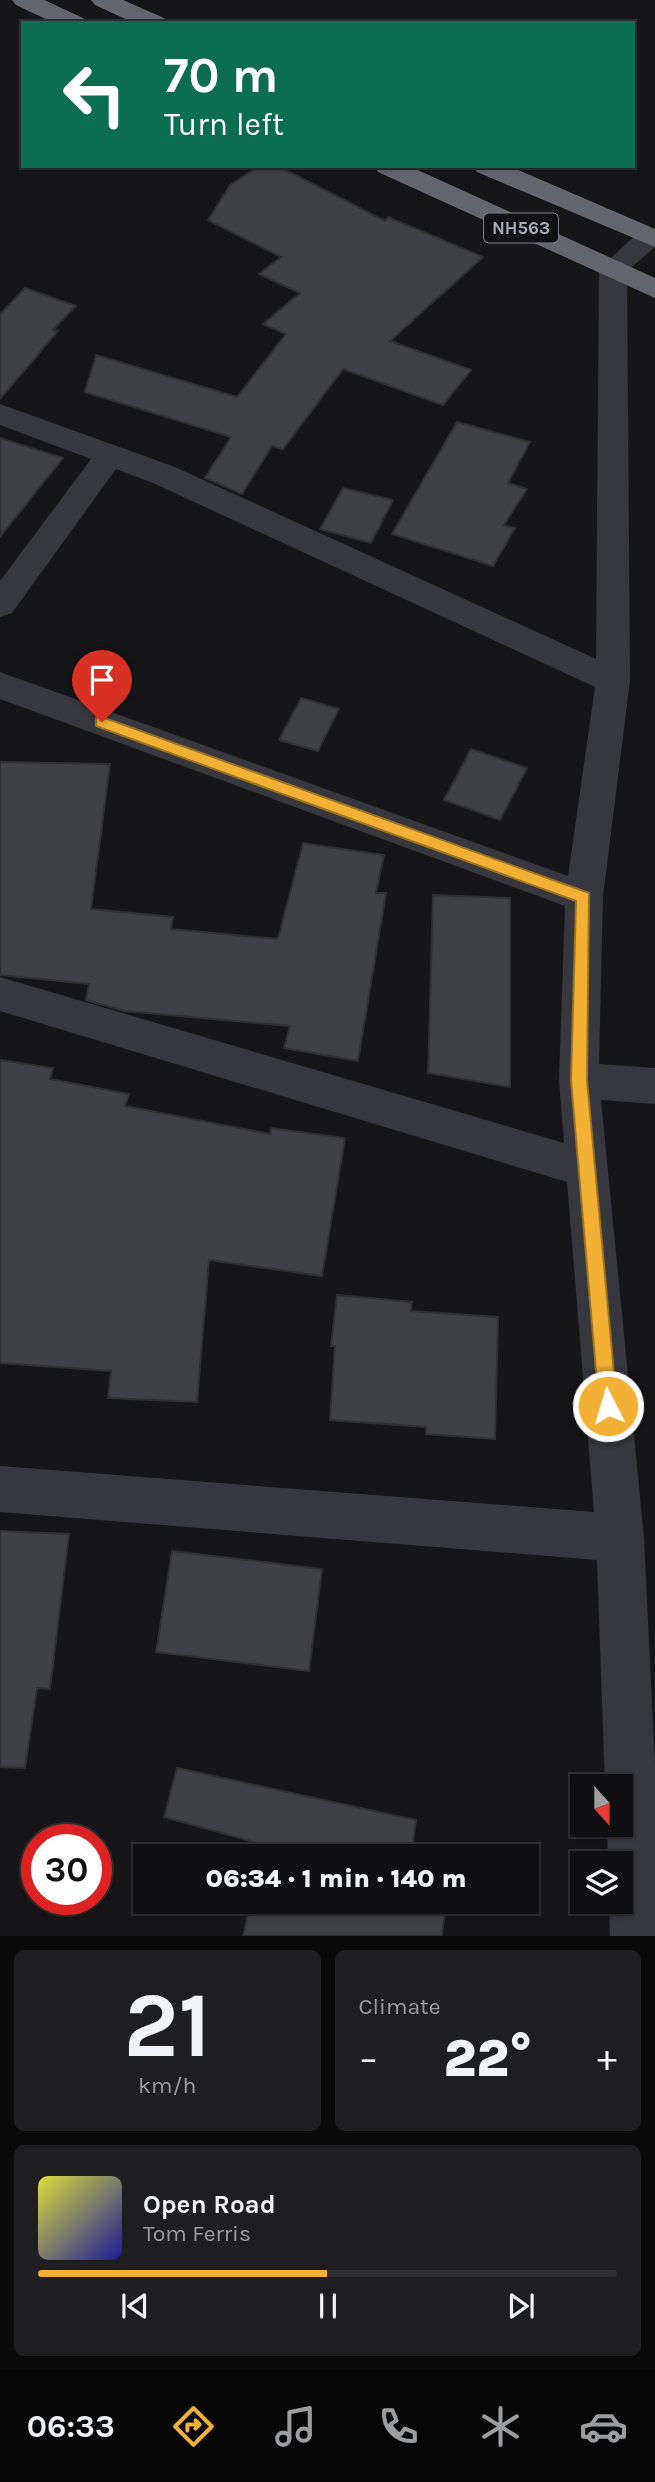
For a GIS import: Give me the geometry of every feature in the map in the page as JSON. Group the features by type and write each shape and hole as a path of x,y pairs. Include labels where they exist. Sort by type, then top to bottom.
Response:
{"highway":[{"path":"24,0 70,21"},
{"path":"103,0 150,21"},
{"name":"NH563","path":"391,168 655,289"},
{"name":"NH563","path":"491,168 653,238"}],"street":[{"path":"637,1936 620,1538 579,1080 583,897 612,681 612,270 653,238"},
{"path":"0,414 164,475 612,681"},
{"path":"0,605 110,455"},
{"path":"0,685 583,897"},
{"path":"0,994 587,1169"},
{"path":"579,1080 655,1086"},
{"path":"0,1489 620,1538"}],"building":[{"path":"256,168 282,168 385,221 388,217 483,257 390,341 471,370 443,405 343,369 283,449 272,446 242,494 205,478 231,437 85,392 96,355 237,397 286,334 263,324 300,293 259,274 281,257 208,220 230,185"},
{"path":"25,288 76,306 53,330 58,331 0,399 0,314"},
{"path":"457,422 530,442 508,483 527,489 504,525 515,528 493,566 392,534"},
{"path":"0,438 63,458 0,537"},
{"path":"343,488 393,500 371,543 320,529"},
{"path":"301,698 339,709 318,751 279,740"},
{"path":"471,749 527,768 500,820 444,800"},
{"path":"0,762 110,764 91,909 173,917 171,929 278,939 303,843 384,855 376,893 386,893 358,1061 284,1048 290,1026 124,1011 86,1000 89,984 0,975"},
{"path":"433,895 510,898 510,1087 428,1073"},
{"path":"0,1060 53,1068 50,1079 129,1094 125,1106 270,1134 271,1128 345,1138 322,1276 209,1260 197,1402 108,1398 111,1371 0,1363"},
{"path":"337,1295 412,1302 411,1311 498,1317 495,1439 426,1434 426,1427 330,1420 335,1346 331,1346"},
{"path":"0,1531 69,1534 50,1689 37,1688 25,1768 0,1767"},
{"path":"172,1551 322,1569 309,1671 156,1652"},
{"path":"177,1768 416,1820 413,1844 261,1844 164,1817"},
{"path":"248,1914 445,1914 442,1936 243,1936"}],"route":[{"path":"102,722 583,897 579,1080 608,1406"}]}
